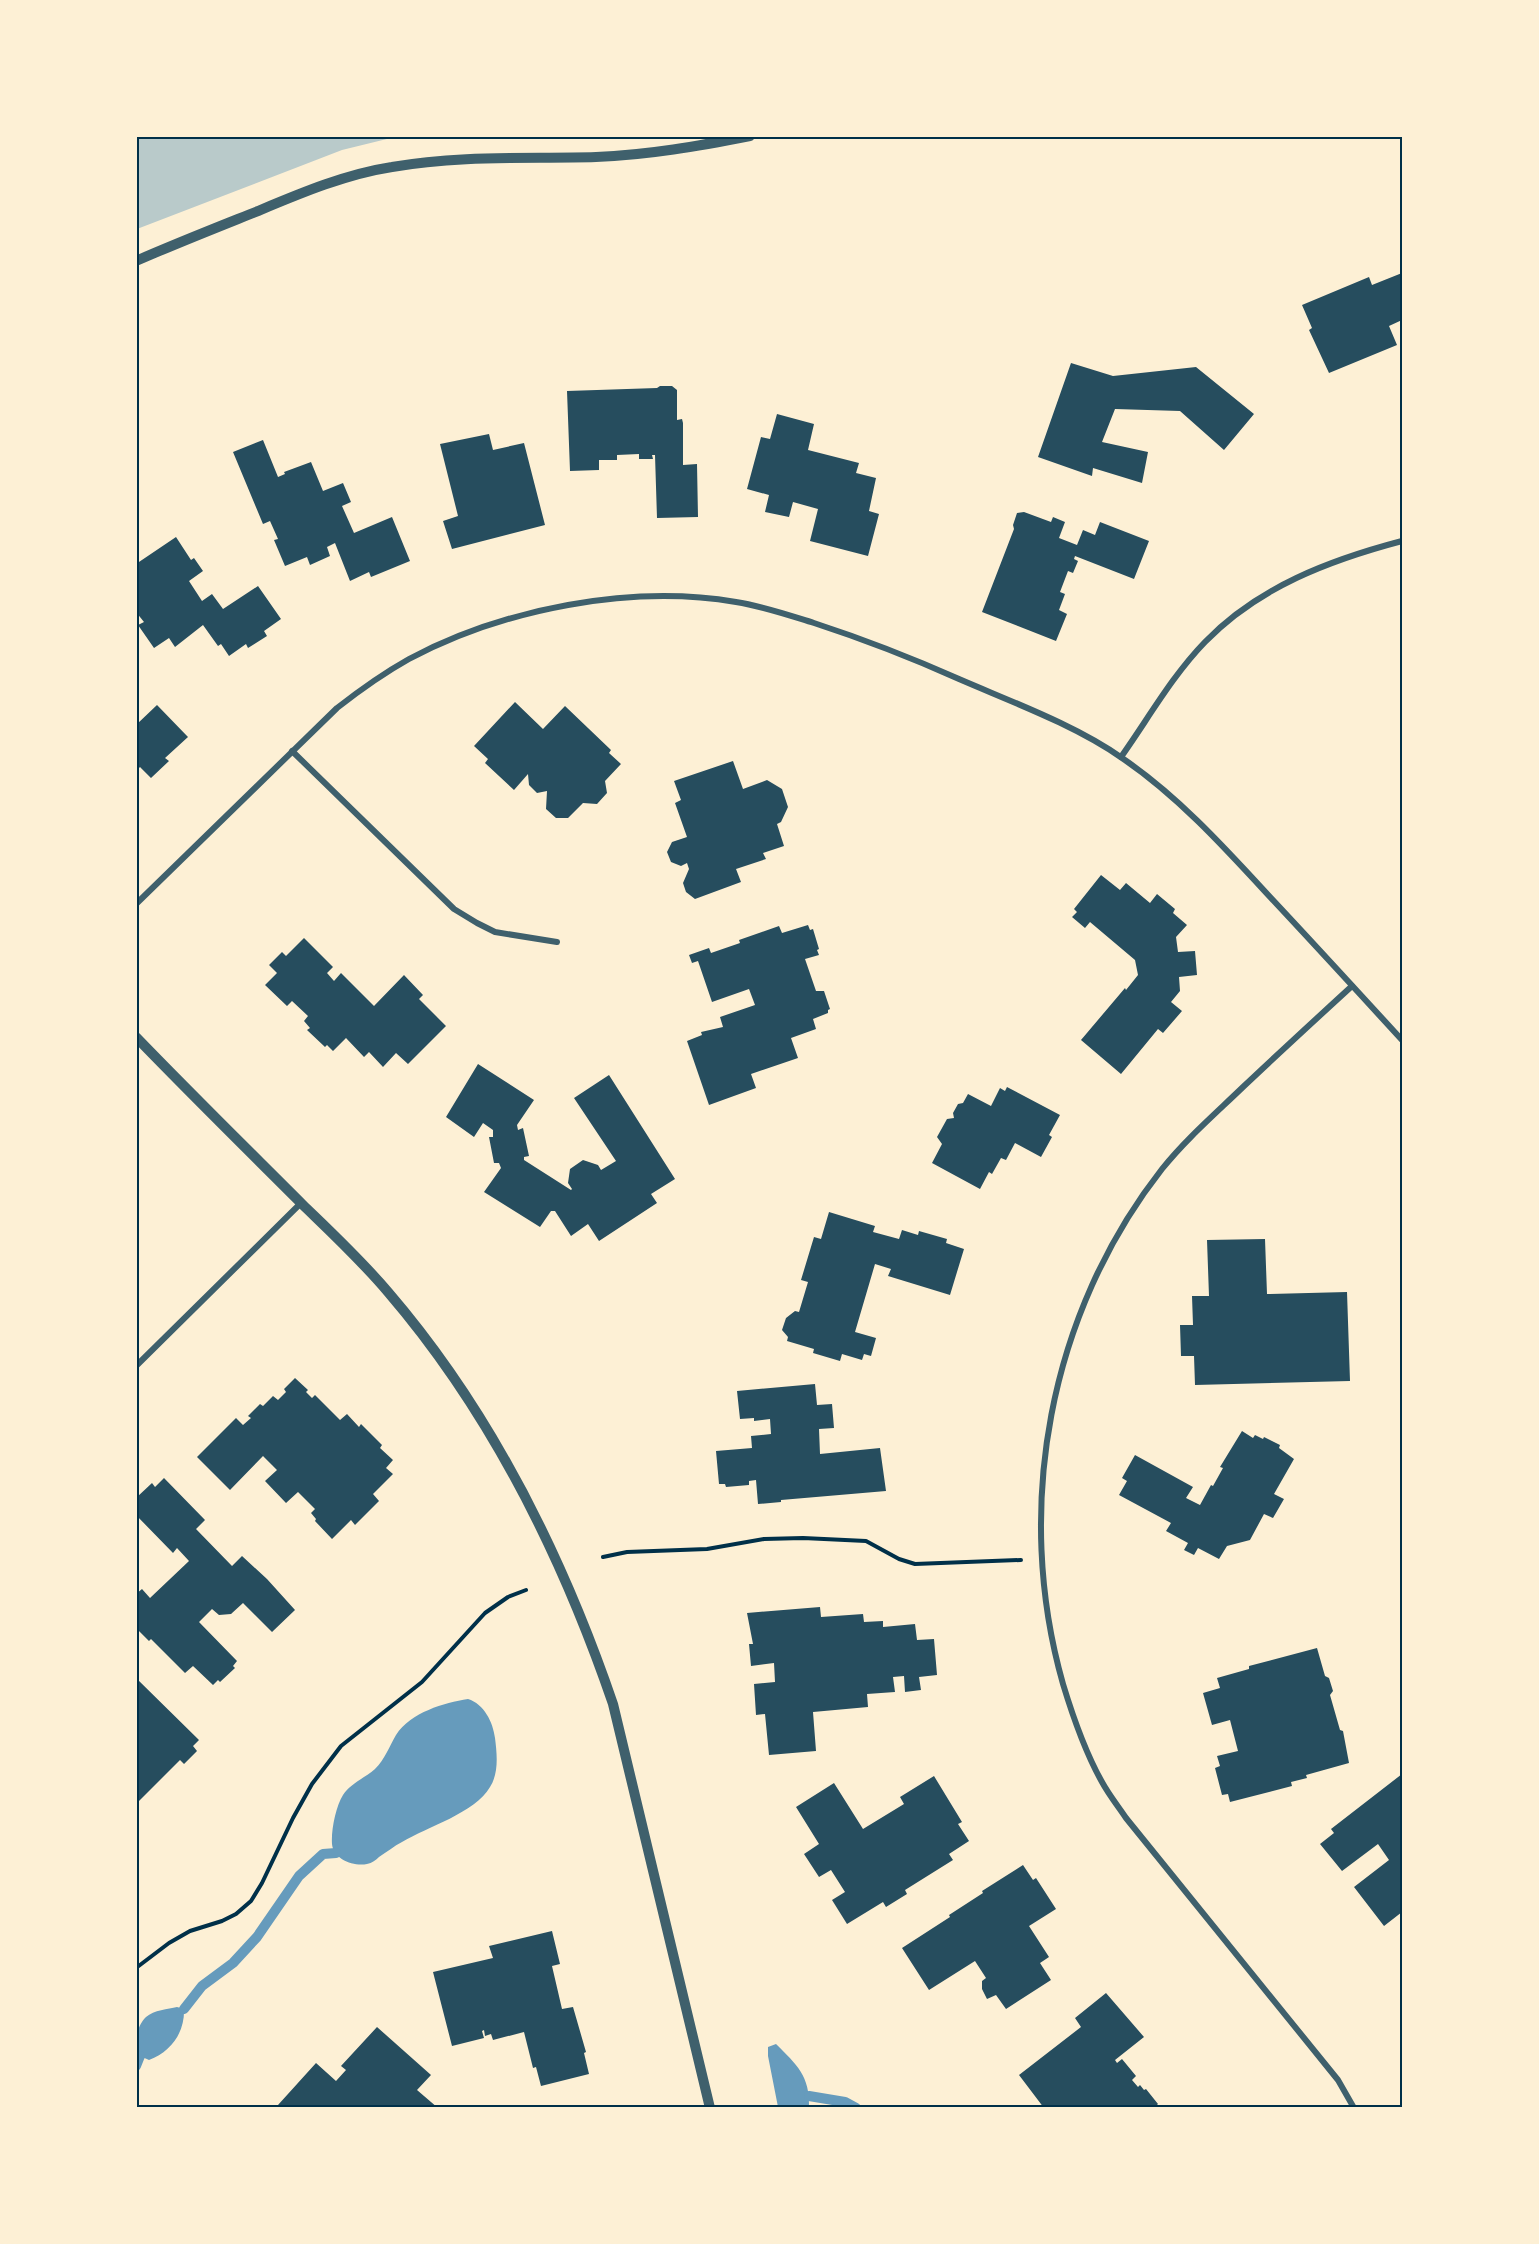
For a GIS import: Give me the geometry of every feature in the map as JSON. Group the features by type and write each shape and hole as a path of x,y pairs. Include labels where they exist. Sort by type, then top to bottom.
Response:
{"street":[{"path":"136,261 303,193 356,175 389,167 460,159 597,157 666,150 750,136"},
{"path":"1121,757 1179,674 1204,643 1225,623 1257,599 1298,576 1336,561 1402,541"},
{"path":"136,904 337,708 367,685 409,660 454,638 564,606 622,598 678,597 735,602 786,614 865,639 1039,714 1121,757 1183,807 1222,845 1402,1040"},
{"path":"292,751 454,909 495,932 557,942"},
{"path":"1352,986 1196,1130 1144,1194 1109,1249 1088,1291 1073,1333 1052,1407 1044,1448 1042,1498 1045,1597 1054,1654 1070,1709 1102,1782 1126,1818 1338,2080 1354,2108"},
{"path":"136,1037 389,1293 439,1357 507,1462 558,1562 595,1652 613,1704 710,2108"},
{"path":"136,1366 301,1203"}],"path":[{"path":"603,1557 627,1552 707,1549 764,1539 802,1538 866,1541 899,1559 915,1564 1043,1560"},
{"path":"136,1968 169,1943 190,1931 236,1914 251,1901 312,1784 341,1746 422,1682 485,1613 508,1597 526,1590"}],"shaded area":[{"path":"137,136 395,137 342,150 137,229"}],"water":[{"path":"468,1699 474,1701 487,1714 495,1738 497,1757 495,1776 483,1796 462,1812 412,1836 371,1863 362,1865 340,1858 333,1849 332,1832 338,1805 346,1791 378,1765 396,1735 410,1720 439,1706"},
{"path":"177,2007 184,2009 184,2017 175,2040 164,2052 149,2060 141,2056 137,2052 136,2039 143,2020 153,2013"},
{"path":"776,2044 790,2058 805,2079 809,2107 778,2107 768,2056 768,2047"}],"building":[{"path":"1402,273 1402,320 1389,326 1397,345 1329,373 1309,330 1312,328 1302,305 1369,277 1372,285"},
{"path":"1071,363 1113,376 1196,367 1254,414 1224,450 1180,411 1115,409 1102,442 1148,452 1142,483 1093,468 1092,476 1038,457"},
{"path":"672,386 677,390 677,420 682,419 683,423 683,465 697,464 698,517 657,518 655,455 652,455 653,459 639,459 639,454 617,455 617,460 599,460 599,470 570,471 567,391 657,388"},
{"path":"777,414 814,424 808,450 859,463 856,473 876,478 869,511 879,514 868,556 810,541 818,509 793,502 789,517 765,512 769,495 747,489 761,437 770,439"},
{"path":"489,434 493,450 524,443 545,525 452,549 443,521 458,516 440,444"},
{"path":"263,440 278,477 285,474 284,472 311,462 323,491 343,483 351,502 342,506 354,533 392,517 410,561 371,577 369,572 350,581 335,543 327,547 330,556 310,565 307,557 285,566 274,540 278,539 270,521 263,524 233,452"},
{"path":"1024,512 1051,522 1053,517 1065,522 1059,538 1077,545 1083,530 1095,535 1100,522 1149,541 1134,579 1075,556 1074,559 1078,561 1073,573 1068,571 1060,592 1065,594 1059,610 1067,614 1056,641 982,612 1014,529 1017,513"},
{"path":"176,537 191,560 194,558 203,571 189,581 202,601 212,594 223,609 258,586 281,619 264,631 267,636 248,648 246,644 229,656 221,644 218,646 203,625 175,647 169,638 154,648 138,625 144,622 136,612 136,564"},
{"path":"515,702 543,729 565,706 611,750 609,753 621,764 605,781 607,793 597,804 583,803 568,818 556,818 546,809 547,791 537,793 529,785 528,774 514,790 485,763 488,759 474,746"},
{"path":"157,705 188,737 165,758 169,761 151,778 140,767 136,771 136,725"},
{"path":"733,761 743,789 767,780 782,789 788,807 781,822 777,824 784,846 763,853 766,859 736,869 741,882 695,899 686,892 683,883 689,869 687,863 681,866 671,862 667,852 672,842 687,837 675,803 681,800 674,781"},
{"path":"1101,875 1120,890 1126,883 1150,903 1157,894 1175,909 1173,913 1187,925 1176,937 1178,952 1195,951 1197,975 1179,977 1180,991 1171,1002 1182,1011 1163,1033 1158,1029 1121,1074 1081,1040 1138,975 1135,960 1090,922 1085,928 1072,917 1077,912 1074,909"},
{"path":"808,925 810,930 813,929 819,955 805,959 816,991 824,991 830,1009 828,1013 813,1019 816,1029 791,1038 798,1058 751,1074 756,1088 709,1105 687,1041 702,1035 701,1032 723,1027 720,1017 755,1005 749,989 712,1002 698,961 692,963 689,955 709,948 711,953 779,926 782,933"},
{"path":"304,938 333,967 327,973 334,981 341,973 374,1006 404,975 423,995 419,999 446,1026 408,1064 396,1053 383,1067 369,1052 364,1057 346,1038 333,1051 327,1045 325,1047 307,1030 310,1028 304,1021 308,1016 292,1001 287,1006 265,985 277,973 269,965 282,952 286,956"},
{"path":"478,1064 534,1100 517,1125 518,1130 523,1128 529,1156 524,1157 524,1160 571,1190 568,1183 570,1169 583,1160 598,1165 601,1170 616,1161 574,1098 609,1075 675,1179 651,1194 657,1203 599,1241 588,1224 571,1236 555,1211 551,1211 540,1227 484,1192 501,1168 499,1163 494,1163 489,1137 493,1137 493,1130 483,1123 474,1137 446,1117"},
{"path":"1007,1087 1060,1115 1041,1157 1015,1143 1006,1160 1001,1158 992,1174 989,1172 980,1189 932,1163 942,1144 937,1137 947,1119 954,1118 953,1113 958,1104 963,1103 968,1094 991,1106 1000,1088 1005,1091"},
{"path":"829,1212 875,1226 873,1232 899,1239 902,1230 918,1235 919,1231 947,1239 946,1243 964,1249 950,1295 888,1276 891,1269 875,1264 855,1332 876,1338 871,1356 864,1354 862,1360 842,1354 840,1361 813,1353 814,1349 787,1341 788,1337 782,1330 786,1318 795,1311 799,1312 808,1282 801,1280 814,1237 821,1239"},
{"path":"1265,1239 1267,1294 1347,1292 1350,1381 1195,1385 1194,1356 1181,1356 1180,1325 1193,1325 1192,1296 1209,1296 1207,1240"},
{"path":"295,1378 308,1390 306,1392 312,1398 315,1395 340,1420 347,1414 359,1427 361,1424 393,1460 386,1468 393,1474 373,1494 379,1501 355,1525 351,1520 332,1539 315,1521 311,1513 315,1509 298,1492 286,1503 265,1481 277,1470 263,1456 230,1490 197,1457 236,1418 243,1425 251,1418 248,1416 260,1404 263,1406 273,1396 278,1400 286,1392 284,1389"},
{"path":"815,1384 817,1405 832,1404 834,1428 819,1429 820,1454 880,1448 886,1491 758,1504 756,1480 749,1481 749,1485 726,1487 725,1484 719,1484 716,1451 752,1448 751,1436 771,1434 770,1419 754,1421 754,1418 740,1419 737,1391"},
{"path":"1242,1431 1253,1438 1255,1435 1263,1439 1264,1437 1280,1445 1279,1448 1294,1459 1274,1494 1284,1499 1273,1518 1264,1514 1250,1540 1227,1546 1219,1559 1198,1548 1194,1555 1184,1550 1188,1543 1166,1531 1171,1523 1119,1495 1127,1481 1122,1478 1135,1455 1193,1487 1186,1498 1200,1505 1211,1485 1213,1486 1223,1468 1220,1467"},
{"path":"164,1478 205,1520 196,1529 232,1566 242,1556 295,1610 272,1632 243,1603 231,1614 219,1615 212,1609 199,1622 237,1661 233,1666 235,1668 220,1682 218,1680 213,1685 193,1666 185,1673 151,1639 149,1641 136,1628 136,1594 142,1589 150,1598 189,1561 177,1548 173,1553 136,1515 136,1498 152,1483 155,1487"},
{"path":"820,1607 821,1617 863,1614 864,1622 883,1621 883,1627 915,1624 917,1640 934,1639 937,1675 919,1677 921,1690 905,1692 904,1676 893,1677 895,1692 867,1694 868,1707 813,1712 816,1751 769,1755 765,1714 756,1715 754,1684 775,1682 774,1663 751,1666 749,1644 753,1644 747,1613"},
{"path":"1317,1648 1325,1676 1329,1678 1333,1691 1330,1695 1340,1730 1343,1731 1349,1763 1306,1775 1307,1778 1291,1782 1292,1786 1230,1802 1228,1794 1222,1795 1215,1768 1220,1766 1217,1756 1238,1751 1230,1720 1212,1725 1203,1693 1220,1688 1217,1678 1249,1669 1249,1666"},
{"path":"136,1678 199,1740 193,1746 197,1751 184,1764 180,1760 136,1804"},
{"path":"1402,1774 1402,1912 1384,1926 1354,1887 1389,1860 1378,1844 1342,1871 1320,1844 1334,1833 1331,1829"},
{"path":"934,1776 962,1822 958,1824 969,1841 949,1854 953,1860 905,1890 907,1894 886,1907 883,1902 847,1924 832,1900 845,1892 831,1870 819,1877 804,1854 819,1844 796,1807 834,1783 863,1829 904,1804 900,1797"},
{"path":"1023,1865 1033,1880 1036,1878 1056,1909 1029,1926 1049,1957 1040,1963 1051,1980 1006,2009 996,1995 987,1999 982,1989 982,1981 986,1978 975,1961 929,1990 902,1948"},
{"path":"552,1931 560,1964 552,1966 562,2009 573,2007 586,2052 584,2053 589,2074 541,2086 536,2067 533,2068 524,2032 493,2040 491,2034 485,2036 484,2030 482,2031 484,2038 452,2046 433,1972 493,1958 489,1946"},
{"path":"1106,1993 1144,2037 1115,2060 1117,2063 1122,2059 1136,2076 1132,2080 1138,2087 1140,2085 1144,2090 1146,2089 1158,2104 1154,2108 1044,2108 1019,2075 1081,2027 1075,2018"},
{"path":"377,2027 431,2075 417,2090 438,2108 281,2108 278,2105 316,2063 336,2081 346,2070 341,2066"}],"waterway":[{"path":"184,2009 202,1986 233,1963 257,1937 299,1876 323,1854 336,1853"},
{"path":"136,2066 140,2056"},
{"path":"809,2096 845,2102 856,2108"}]}
